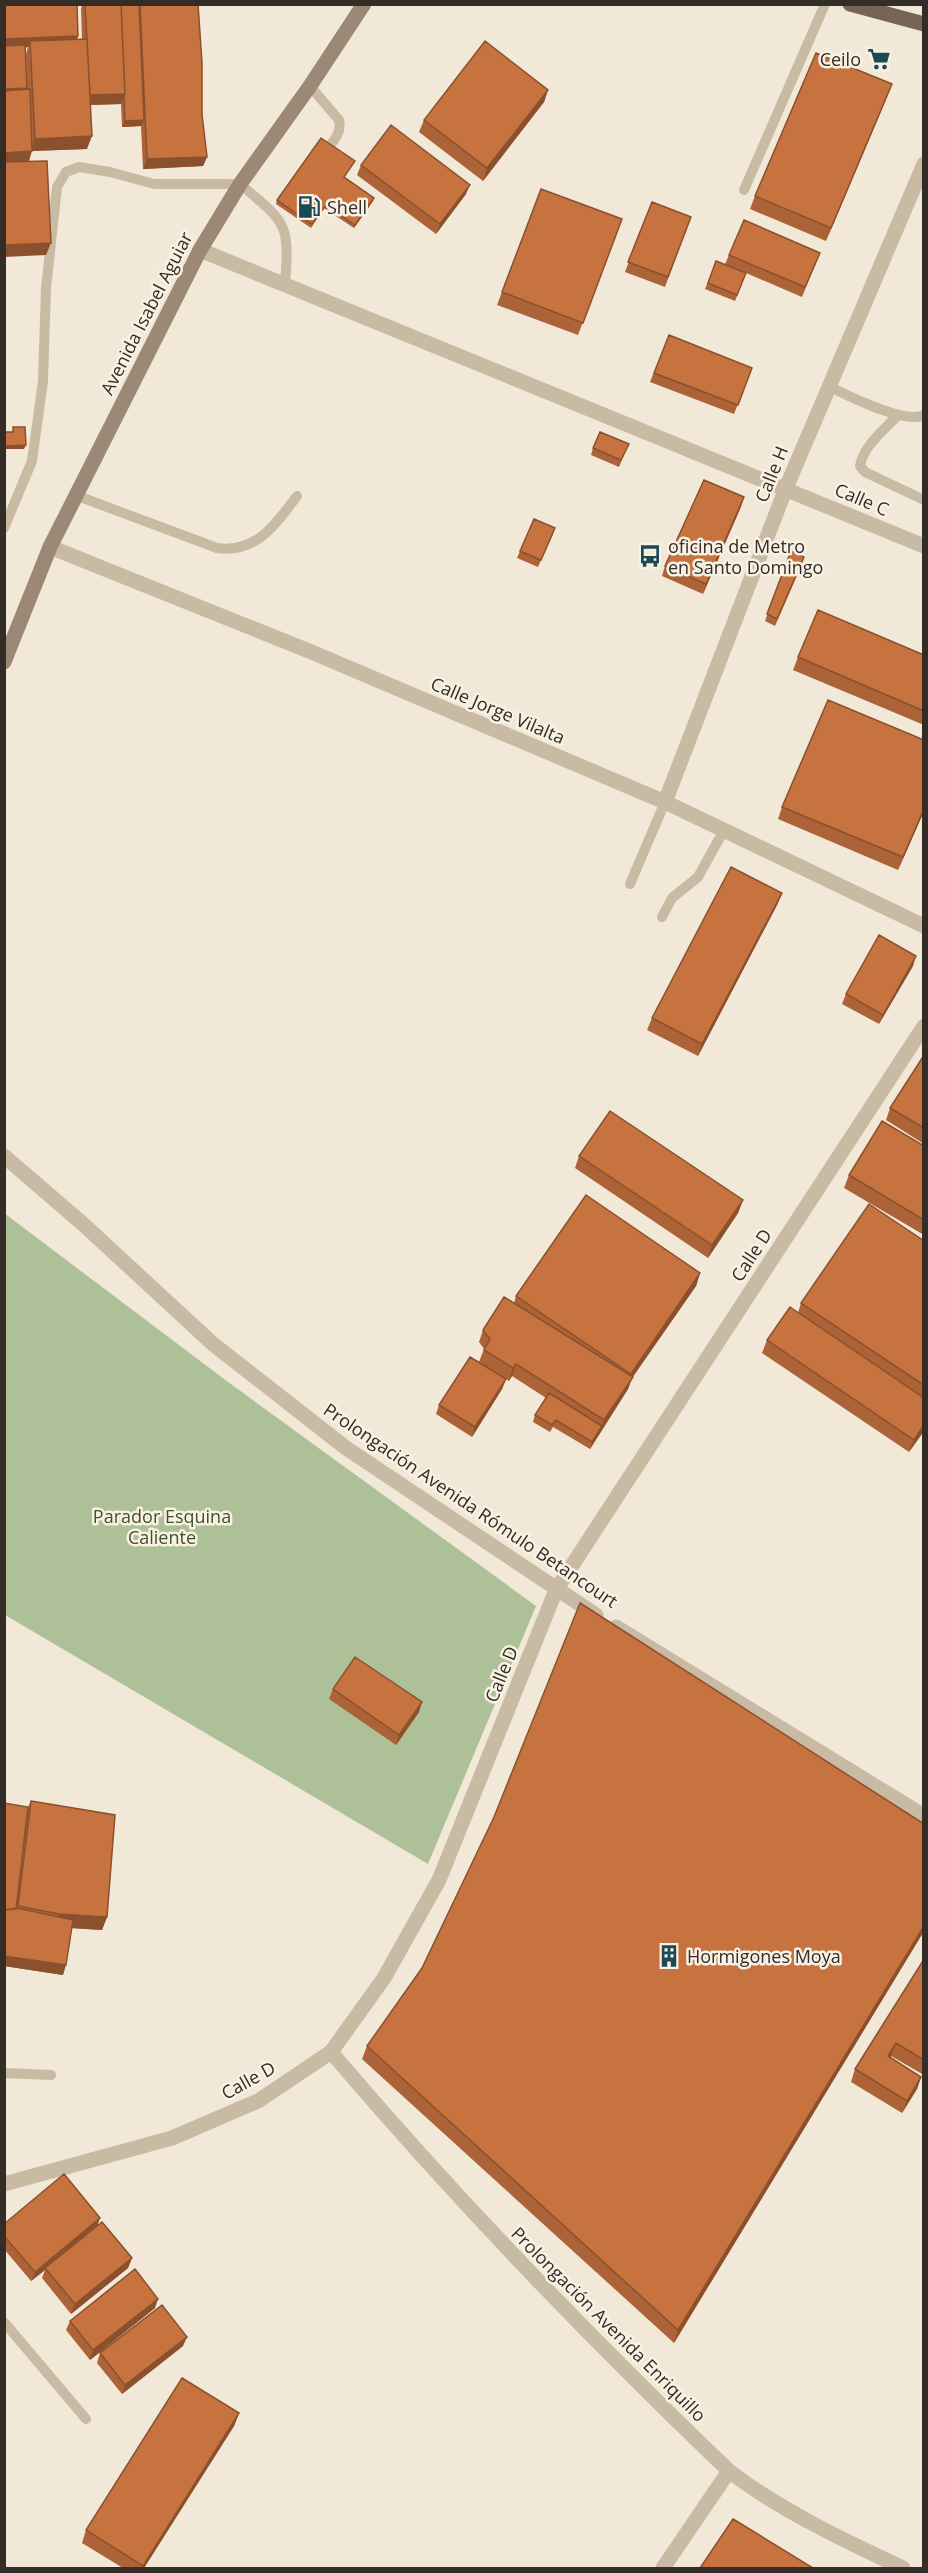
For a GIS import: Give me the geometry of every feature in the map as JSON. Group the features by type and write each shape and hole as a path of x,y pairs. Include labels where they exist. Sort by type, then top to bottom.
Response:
{"main road":[{"name":"Avenida Isabel Aguiar","path":"6,653 50,547 75,495 200,250 240,184 310,86 364,4"},
{"path":"850,4 924,24"}],"street":[{"name":"Calle H","path":"665,802 786,488 924,164"},
{"name":"Calle C","path":"200,250 924,546"},
{"name":"Calle Jorge Vilalta","path":"50,547 309,651 665,802 924,926"},
{"name":"Calle D","path":"4,2184 172,2138 258,2101 331,2052 384,1978 439,1880 556,1590 924,1026"},
{"name":"Prolongación Avenida Rómulo Betancourt","path":"4,1156 83,1224 222,1351 346,1448 556,1590 924,1816"},
{"name":"Prolongación Avenida Enriquillo","path":"331,2052 413,2148 510,2252 631,2377 729,2471 747,2485 850,2543 903,2568"},
{"path":"663,2568 729,2471"}],"lane":[{"path":"744,190 825,4"},
{"path":"310,86 339,120 341,126 338,134 318,161"},
{"path":"4,528 32,461 43,381 46,288 57,187 66,172 79,166 154,184 240,184 280,211 288,249 285,285"},
{"path":"828,386 898,415 919,417 924,415"},
{"path":"898,415 869,447 861,458 860,466 865,472 924,500"},
{"path":"75,495 217,548 230,550 244,548 275,526 297,496"},
{"path":"630,884 665,802"},
{"path":"662,917 672,898 698,877 724,830"},
{"path":"4,2073 51,2075"},
{"path":"4,2322 86,2419"}],"green space":[{"name":"Parador Esquina Caliente","path":"4,1213 228,1382 536,1606 428,1864 5,1615"}],"building":[{"path":"4,4 77,4 78,36 4,39"},
{"path":"85,4 121,4 125,94 90,95"},
{"path":"121,4 139,4 144,120 125,121"},
{"path":"140,4 198,4 202,63 202,114 207,157 147,159"},
{"path":"87,39 92,136 35,139 30,41"},
{"path":"485,41 548,90 487,168 424,120"},
{"path":"25,45 27,88 4,89 4,46"},
{"path":"816,53 892,84 831,228 755,196"},
{"path":"30,89 32,151 4,153 4,91"},
{"path":"391,125 470,185 440,224 361,165"},
{"path":"321,138 355,161 344,177 374,198 355,225 326,205 312,224 277,200"},
{"path":"47,161 51,243 4,245 4,162"},
{"path":"541,189 622,219 583,323 502,292"},
{"path":"652,202 691,217 668,277 628,262"},
{"path":"744,220 820,253 805,287 729,255"},
{"path":"716,261 746,273 737,295 708,283"},
{"path":"669,335 752,368 738,405 654,373"},
{"path":"13,427 25,427 26,445 4,446 4,432 13,432"},
{"path":"600,432 629,444 621,460 593,448"},
{"path":"704,480 744,497 706,584 665,566"},
{"path":"534,519 555,528 541,560 520,551"},
{"path":"791,551 804,557 777,619 767,614"},
{"path":"818,610 924,655 924,711 798,657"},
{"path":"828,700 924,740 924,809 903,857 782,807"},
{"path":"731,867 782,893 702,1044 652,1018"},
{"path":"879,935 916,956 883,1015 846,994"},
{"path":"924,1055 924,1128 890,1108"},
{"path":"610,1111 743,1200 712,1245 579,1156"},
{"path":"882,1121 924,1146 924,1220 849,1175"},
{"path":"586,1195 700,1273 631,1374 516,1296"},
{"path":"869,1204 924,1241 924,1385 801,1303"},
{"path":"504,1297 633,1377 604,1420 516,1364 513,1368 484,1350 490,1339 483,1330"},
{"path":"790,1307 924,1398 924,1425 914,1440 767,1340"},
{"path":"470,1357 506,1379 475,1427 439,1405"},
{"path":"549,1393 602,1426 592,1442 556,1420 552,1425 535,1415"},
{"name":"Hormigones Moya","path":"580,1603 924,1824 924,1926 678,2330 367,2046 422,1968 494,1817"},
{"path":"355,1657 422,1702 399,1735 333,1689"},
{"path":"31,1801 115,1815 107,1917 59,1914 18,1906"},
{"path":"4,1803 28,1807 16,1909 5,1910 4,1910"},
{"path":"17,1908 73,1920 66,1965 4,1956 4,1910"},
{"path":"924,1959 924,2060 896,2043 888,2056 921,2077 907,2101 855,2069"},
{"path":"64,2174 100,2218 35,2272 4,2236 4,2224"},
{"path":"102,2222 132,2258 75,2304 45,2268"},
{"path":"135,2269 158,2299 93,2350 70,2321"},
{"path":"162,2305 187,2337 125,2385 100,2353"},
{"path":"182,2378 239,2413 143,2566 86,2530"},
{"path":"733,2519 813,2568 700,2568"}],"place":[{"name":"Ceilo","path":"879,59"},
{"name":"Shell","path":"309,207"},
{"name":"oficina de Metro en Santo Domingo","path":"650,556"},
{"name":"Hormigones Moya","path":"669,1956"}]}
